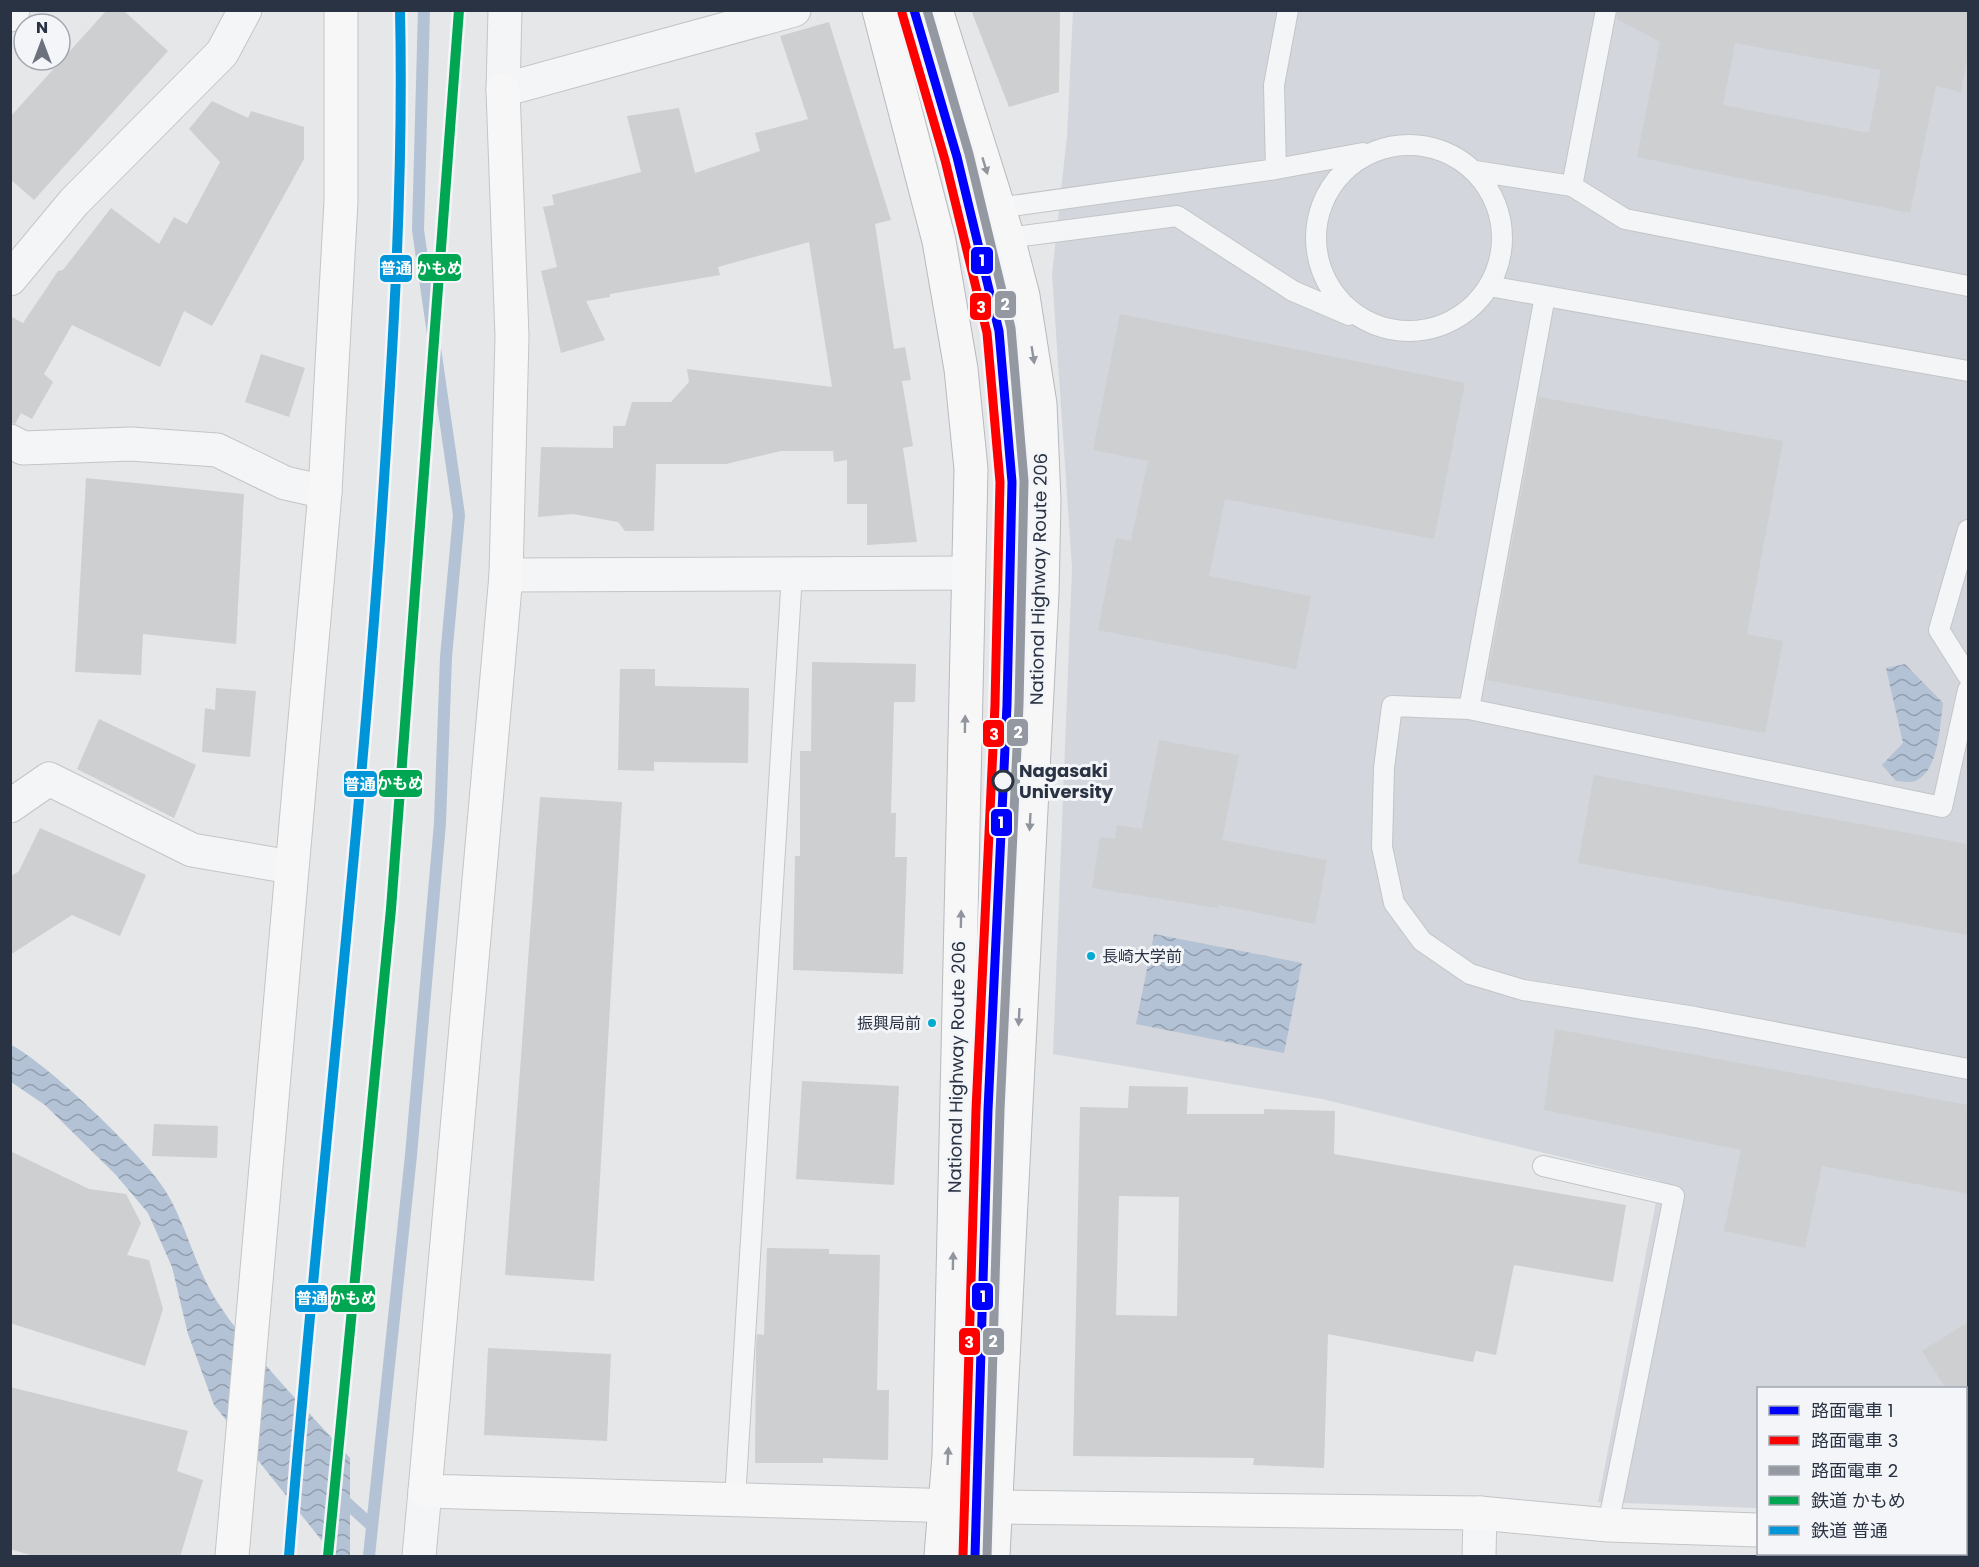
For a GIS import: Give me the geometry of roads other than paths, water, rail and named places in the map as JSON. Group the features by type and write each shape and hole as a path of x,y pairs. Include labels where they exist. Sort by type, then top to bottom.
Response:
{"main road":[{"path":"232,1557 325,492 341,201 341,10"},
{"name":"National Highway Route 206","path":"879,10 939,241 961,369 970,470 949,1455 941,1557"},
{"name":"National Highway Route 206","path":"936,10 1008,238 1023,296 1040,404 1044,501 1042,592 993,1557"},
{"path":"504,90 512,336 506,575 425,1491 994,1507 1480,1513 1608,1525 1757,1530"}],"street":[{"path":"10,15 13,10"},
{"path":"10,279 74,202 222,53 245,10"},
{"path":"505,10 504,90 794,10"},
{"path":"10,441 23,448 131,444 217,450 285,483 325,492"},
{"path":"506,575 968,573"},
{"path":"10,806 48,779 192,850 291,867"},
{"path":"419,1557 425,1491"},
{"path":"1479,1557 1480,1513"}],"lane":[{"path":"1276,169 1274,85 1288,10"},
{"path":"1572,186 1606,10"},
{"path":"998,208 1276,169 1401,144 1428,146 1454,156 1475,171 1493,195 1502,222 1503,251 1489,286 1477,303 1455,320 1427,330 1400,331 1374,326 1293,291 1178,216 1008,238"},
{"path":"1374,326 1346,309 1327,284 1316,253 1316,222 1327,192 1347,167 1375,151"},
{"path":"1475,171 1572,186 1625,219 1968,286"},
{"path":"1489,286 1968,371"},
{"path":"1469,709 1545,296"},
{"path":"1968,533 1939,630 1968,676"},
{"path":"735,1499 792,574"},
{"path":"1968,690 1942,807 1469,709 1392,706 1384,768 1382,847 1394,903 1422,941 1470,974 1524,990 1695,1017 1968,1069"},
{"path":"1543,1166 1674,1196 1608,1525"}],"water":[{"path":"1905,664 1943,703 1934,758 1923,776 1911,782 1896,781 1882,765 1903,743 1886,668"},
{"path":"1154,934 1302,963 1284,1053 1136,1024"},
{"path":"11,1045 48,1071 96,1113 157,1179 175,1208 205,1280 220,1306 266,1365 350,1458 350,1556 334,1556 214,1405 188,1334 172,1267 148,1213 116,1175 45,1105 11,1082"}],"waterway":[{"path":"369,1556 411,1155 440,823 446,657 459,515 418,230 424,10"},
{"path":"339,1496 371,1525"}],"tram line":[{"name":"1","path":"914,10 957,157 999,331 1012,482 1007,705 988,1110 975,1556"},
{"name":"2","path":"927,10 969,154 1011,328 1024,481 1019,705 1000,1110 987,1556"},
{"name":"3","path":"902,13 945,160 987,333 1000,482 995,705 976,1110 963,1556"}],"rail line":[{"name":"普通","path":"289,1556 380,540 399,209 400,10"},
{"name":"かもめ","path":"328,1556 391,909 459,10"}],"place":[{"name":"Nagasaki University","path":"1003,781"},
{"name":"長崎大学前","path":"1091,956"},
{"name":"振興局前","path":"932,1023"}]}
